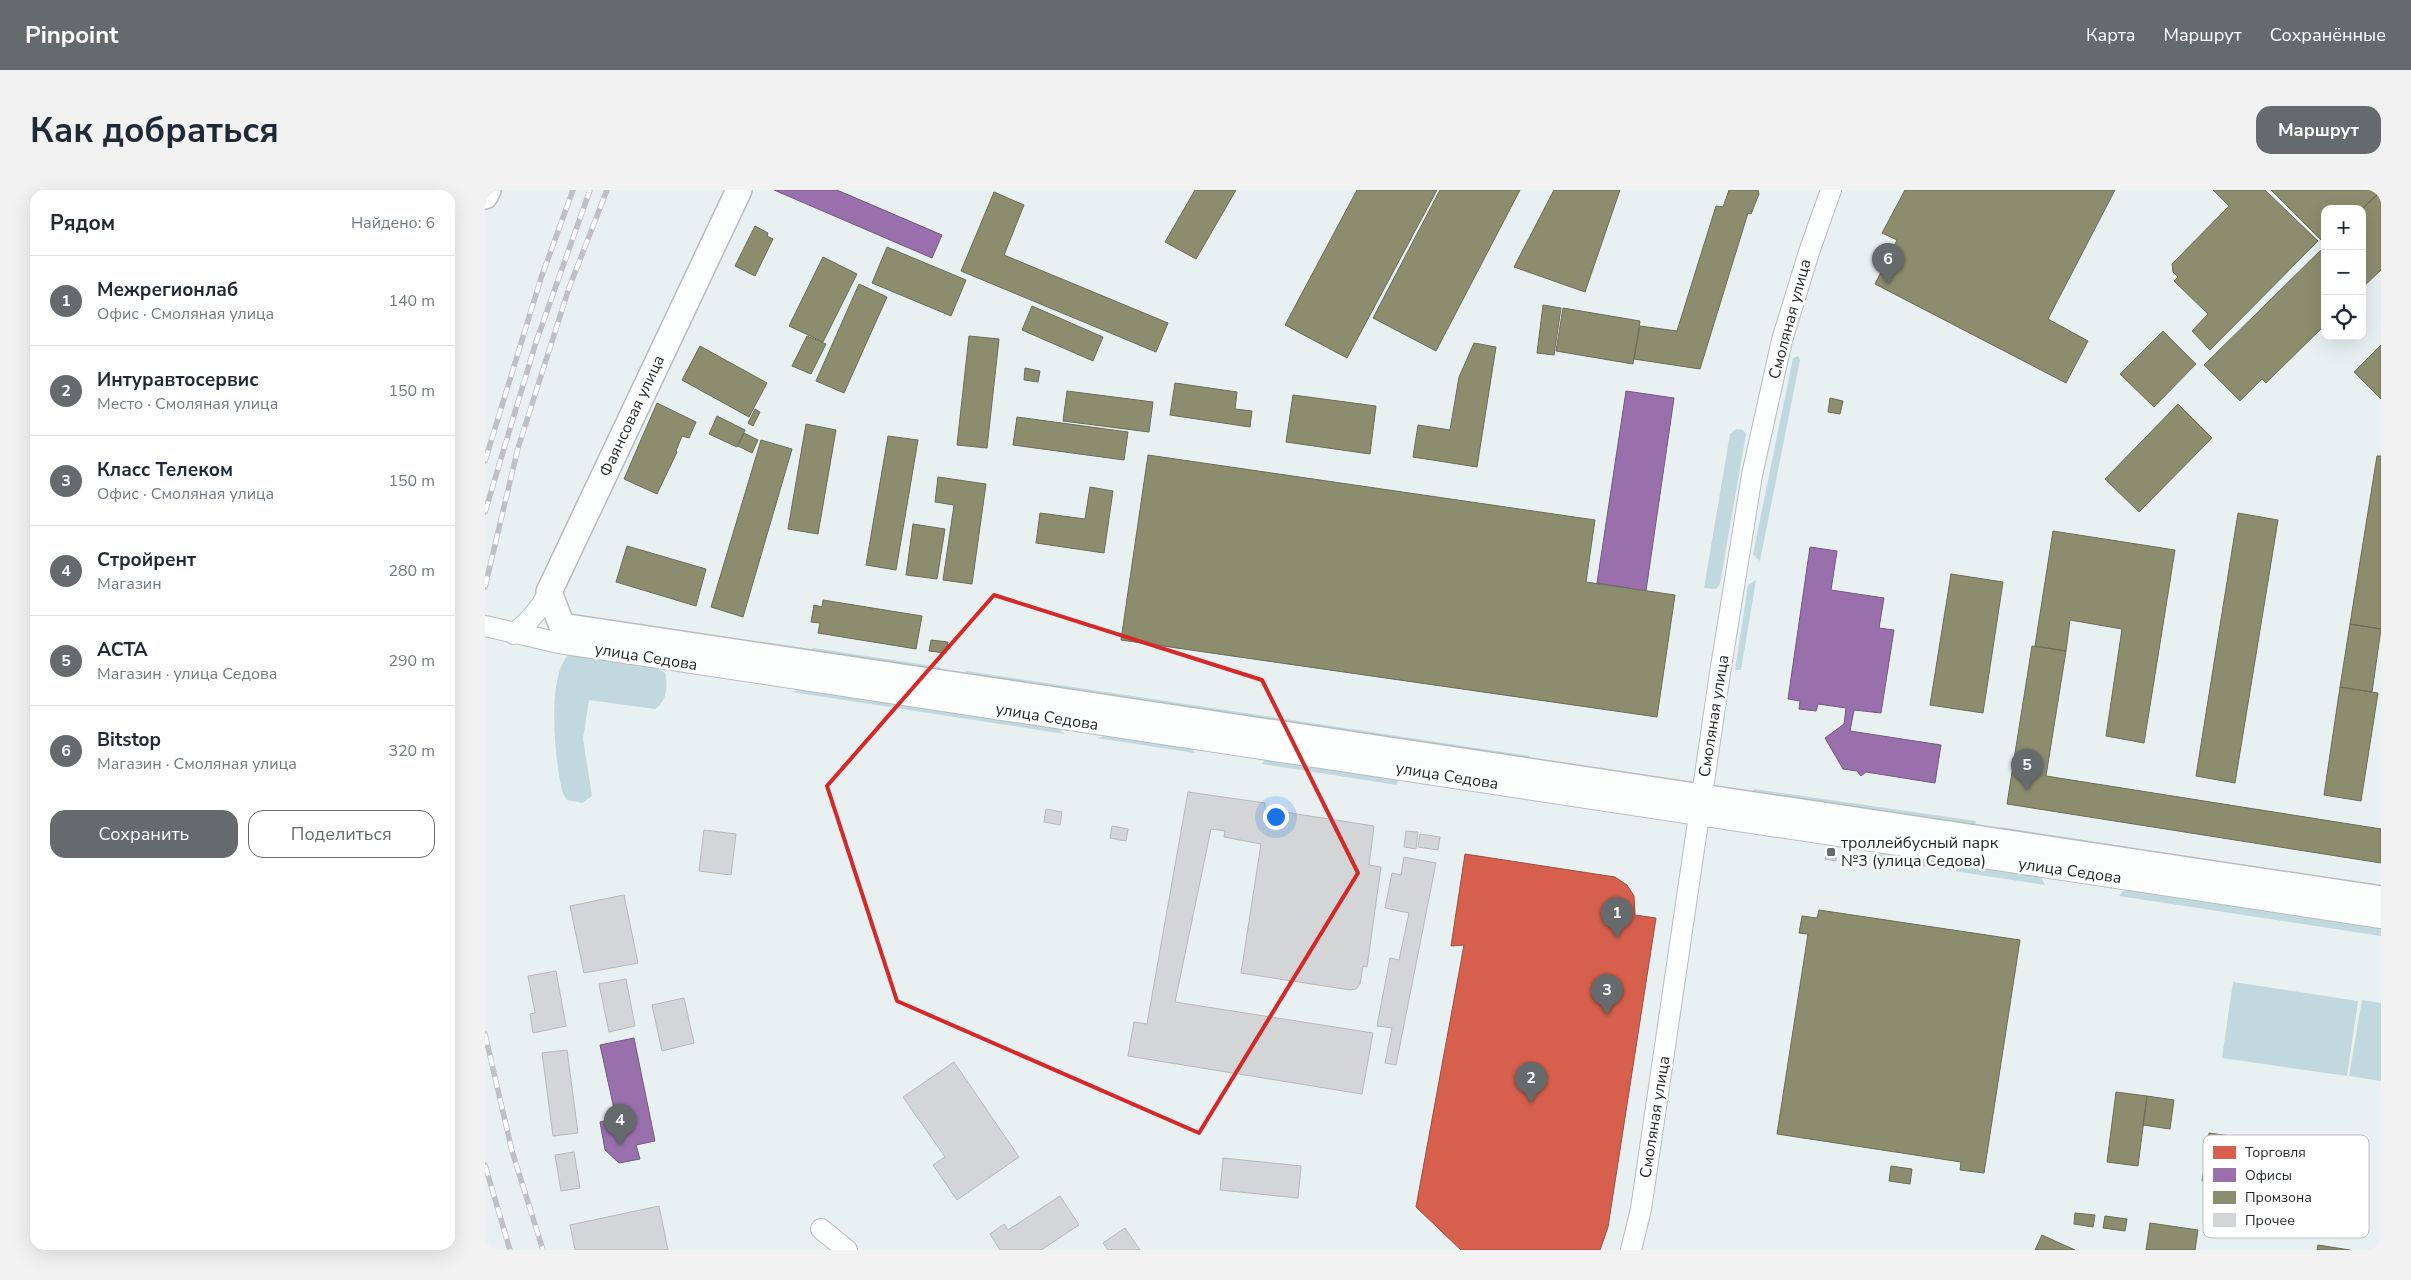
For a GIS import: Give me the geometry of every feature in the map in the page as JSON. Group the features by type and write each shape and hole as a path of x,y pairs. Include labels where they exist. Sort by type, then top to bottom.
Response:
{"street":[{"path":"485,196 488,190"},
{"name":"Фаянсовая улица","path":"513,634 530,621 541,607 549,592 739,190"},
{"name":"Смоляная улица","path":"1631,1250 1642,1199 1700,806 1752,475 1782,340 1809,252 1831,190"},
{"name":"улица Седова","path":"549,592 561,626 1700,806 2381,918"},
{"name":"улица Седова","path":"485,626 513,634 559,643 1700,806 2381,899"},
{"path":"821,1229 847,1250"}],"highlighted area":[{"path":"994,595 1262,680 1358,873 1199,1133 897,1001 827,786"}],"shaded area":[{"path":"1798,356 1800,360 1760,561 1753,554 1793,358"},
{"path":"1736,429 1743,430 1746,434 1720,584 1716,589 1704,588 1730,434"},
{"path":"1756,580 1741,670 1735,670 1748,585"},
{"path":"813,648 940,667 940,673 811,654"},
{"path":"568,655 657,668 665,673 666,678 664,698 655,709 589,700 583,739 592,796 582,803 567,800 563,794 555,743 554,722 557,683 561,667"},
{"path":"966,671 1530,756 1529,761 965,677"},
{"path":"802,689 1057,728 1065,734 792,692"},
{"path":"1109,735 1190,747 1195,753 1097,738"},
{"path":"1265,759 1398,779 1397,785 1262,764"},
{"path":"1754,789 1976,821 1975,829 1752,795"},
{"path":"2000,827 2129,847 2127,849 1999,832"},
{"path":"1876,851 2036,875 2042,879 2045,885 1875,859"},
{"path":"2128,889 2381,927 2381,936 2119,896"},
{"path":"2233,982 2358,1001 2347,1076 2222,1058"},
{"path":"2362,1000 2381,1003 2381,1081 2349,1076"}],"building: Торговля":[{"path":"1465,854 1615,877 1627,885 1634,896 1635,915 1656,918 1608,1227 1600,1250 1461,1250 1416,1207 1464,945 1451,946"}],"building: Офисы":[{"path":"774,190 837,190 942,235 932,258"},
{"path":"1626,391 1674,398 1646,591 1597,583"},
{"path":"1810,547 1837,551 1831,590 1884,598 1879,628 1894,630 1881,713 1854,710 1850,731 1941,745 1935,783 1866,772 1861,776 1857,771 1843,769 1825,738 1844,724 1846,708 1818,704 1816,711 1799,709 1800,701 1788,699"},
{"path":"634,1038 655,1141 636,1145 640,1159 619,1163 605,1150 600,1122 616,1118 600,1045"}],"building: Промзона":[{"path":"1195,190 1236,190 1196,259 1165,242"},
{"path":"1357,190 1437,190 1347,358 1285,325"},
{"path":"1440,190 1520,190 1436,351 1373,318"},
{"path":"1554,190 1620,190 1585,292 1514,267"},
{"path":"1729,190 1758,190 1759,194 1751,214 1748,213 1700,369 1634,359 1640,326 1677,331 1716,206 1723,207"},
{"path":"1905,190 2115,190 2048,319 2088,341 2066,383 1875,284 1897,240 1882,233"},
{"path":"2213,190 2265,190 2318,241 2210,350 2192,331 2208,314 2174,281 2178,277 2173,272 2172,264 2229,206"},
{"path":"2271,190 2381,190 2366,205 2321,205 2321,240"},
{"path":"2381,191 2381,270 2366,284 2366,250 2366,205"},
{"path":"994,192 1024,205 1004,255 1168,323 1156,352 961,271"},
{"path":"755,226 768,233 767,236 773,239 755,276 735,266"},
{"path":"887,247 966,280 951,316 872,283"},
{"path":"2321,250 2321,329 2266,383 2262,379 2240,401 2204,365"},
{"path":"823,257 857,274 823,342 789,326"},
{"path":"859,284 887,297 844,393 816,381"},
{"path":"1543,305 1561,308 1554,355 1537,353"},
{"path":"1032,306 1103,337 1093,361 1022,330"},
{"path":"1563,308 1640,321 1633,364 1556,351"},
{"path":"2163,331 2196,364 2154,407 2120,374"},
{"path":"807,336 826,344 811,374 792,366"},
{"path":"969,336 999,339 987,448 957,445"},
{"path":"1474,343 1496,347 1477,467 1413,457 1418,425 1450,430 1459,377"},
{"path":"2381,345 2381,399 2354,372"},
{"path":"700,346 767,383 749,417 682,380"},
{"path":"1025,368 1040,371 1038,382 1024,380"},
{"path":"1175,383 1237,392 1235,409 1252,411 1250,427 1170,415"},
{"path":"1067,391 1153,402 1149,432 1063,421"},
{"path":"1293,395 1376,406 1370,454 1286,442"},
{"path":"1830,398 1843,401 1840,414 1828,412"},
{"path":"657,403 696,422 689,438 682,436 677,452 657,494 624,479"},
{"path":"2178,404 2212,438 2139,512 2105,479"},
{"path":"755,409 760,412 753,426 748,423"},
{"path":"717,416 745,430 737,447 709,434"},
{"path":"1017,417 1128,432 1124,460 1013,445"},
{"path":"806,424 836,430 818,534 788,529"},
{"path":"744,433 758,440 752,453 738,446"},
{"path":"888,436 918,440 896,570 866,565"},
{"path":"761,440 792,449 743,617 711,607"},
{"path":"1148,455 1595,520 1586,582 1675,595 1657,717 1121,640"},
{"path":"2377,456 2381,456 2381,629 2350,624"},
{"path":"938,477 986,484 972,584 943,580 954,505 935,502"},
{"path":"1090,487 1113,491 1104,553 1036,543 1040,513 1085,519"},
{"path":"2238,513 2278,520 2235,783 2196,776"},
{"path":"913,524 945,529 937,579 906,575"},
{"path":"2053,531 2175,550 2144,743 2106,736 2122,629 2070,620 2066,651 2035,646"},
{"path":"627,546 706,569 696,606 616,582"},
{"path":"1951,574 2003,582 1983,713 1930,705"},
{"path":"823,600 922,616 916,649 818,633 820,623 811,622 814,605 822,607"},
{"path":"2350,624 2381,629 2372,692 2340,687"},
{"path":"931,640 948,642 946,653 929,651"},
{"path":"2032,646 2066,651 2046,776 2381,829 2381,863 2007,804"},
{"path":"2340,687 2378,693 2361,801 2324,795"},
{"path":"1819,910 2020,940 1984,1173 1960,1170 1961,1162 1777,1134 1808,934 1799,933 1802,916 1817,918"},
{"path":"2116,1092 2147,1096 2138,1166 2107,1162"},
{"path":"2147,1096 2174,1100 2170,1129 2143,1125"},
{"path":"1891,1166 1912,1169 1910,1184 1889,1181"},
{"path":"2075,1213 2095,1215 2093,1227 2074,1224"},
{"path":"2105,1216 2127,1219 2125,1231 2103,1228"},
{"path":"2150,1223 2198,1230 2195,1250 2146,1250"},
{"path":"2042,1235 2075,1250 2035,1250"},
{"path":"2318,1245 2350,1250 2317,1250"}],"building: Прочее":[{"path":"1188,792 1265,803 1265,809 1374,826 1369,865 1381,867 1367,967 1363,966 1360,984 1356,989 1350,990 1241,973 1261,844 1224,837 1225,831 1211,829 1175,1002 1373,1033 1362,1094 1128,1056 1134,1022 1147,1024"},
{"path":"1046,809 1062,812 1060,825 1044,822"},
{"path":"1112,826 1128,829 1126,841 1110,838"},
{"path":"704,830 736,834 731,875 699,871"},
{"path":"1406,831 1418,832 1416,849 1404,847"},
{"path":"1420,834 1440,837 1438,850 1418,847"},
{"path":"1826,855 1836,857 1836,861 1825,859"},
{"path":"1404,857 1436,863 1396,1065 1385,1063 1392,1028 1377,1026 1390,958 1399,960 1409,913 1385,908 1392,873 1401,875"},
{"path":"624,895 638,963 584,973 570,906"},
{"path":"556,971 566,1026 533,1033 530,1014 535,1013 528,976"},
{"path":"626,979 635,1026 609,1032 599,984"},
{"path":"684,998 694,1043 662,1051 652,1005"},
{"path":"567,1050 578,1133 553,1136 542,1053"},
{"path":"954,1062 1019,1157 957,1200 933,1165 945,1157 903,1097"},
{"path":"574,1152 580,1188 561,1191 555,1155"},
{"path":"1223,1158 1301,1166 1298,1198 1220,1190"},
{"path":"1060,1196 1079,1225 1041,1250 1000,1250 990,1234 1004,1224 1008,1230"},
{"path":"659,1206 668,1250 575,1250 570,1225"},
{"path":"1125,1228 1140,1250 1108,1250 1103,1243"}],"railway":[{"path":"485,461 541,278 573,190"},
{"path":"485,512 536,342 590,190"},
{"path":"485,587 518,448 569,288 607,190"},
{"path":"485,1034 512,1151 543,1250"},
{"path":"485,1165 510,1250"}],"place":[{"name":"Bitstop","path":"1888,284"},
{"name":"АСТА","path":"2027,790"},
{"name":"троллейбусный парк №3 (улица Седова)","path":"1831,852"},
{"name":"Межрегионлаб","path":"1617,938"},
{"name":"Класс Телеком","path":"1607,1015"},
{"name":"Интуравтосервис","path":"1531,1103"},
{"name":"Стройрент","path":"620,1145"}]}
